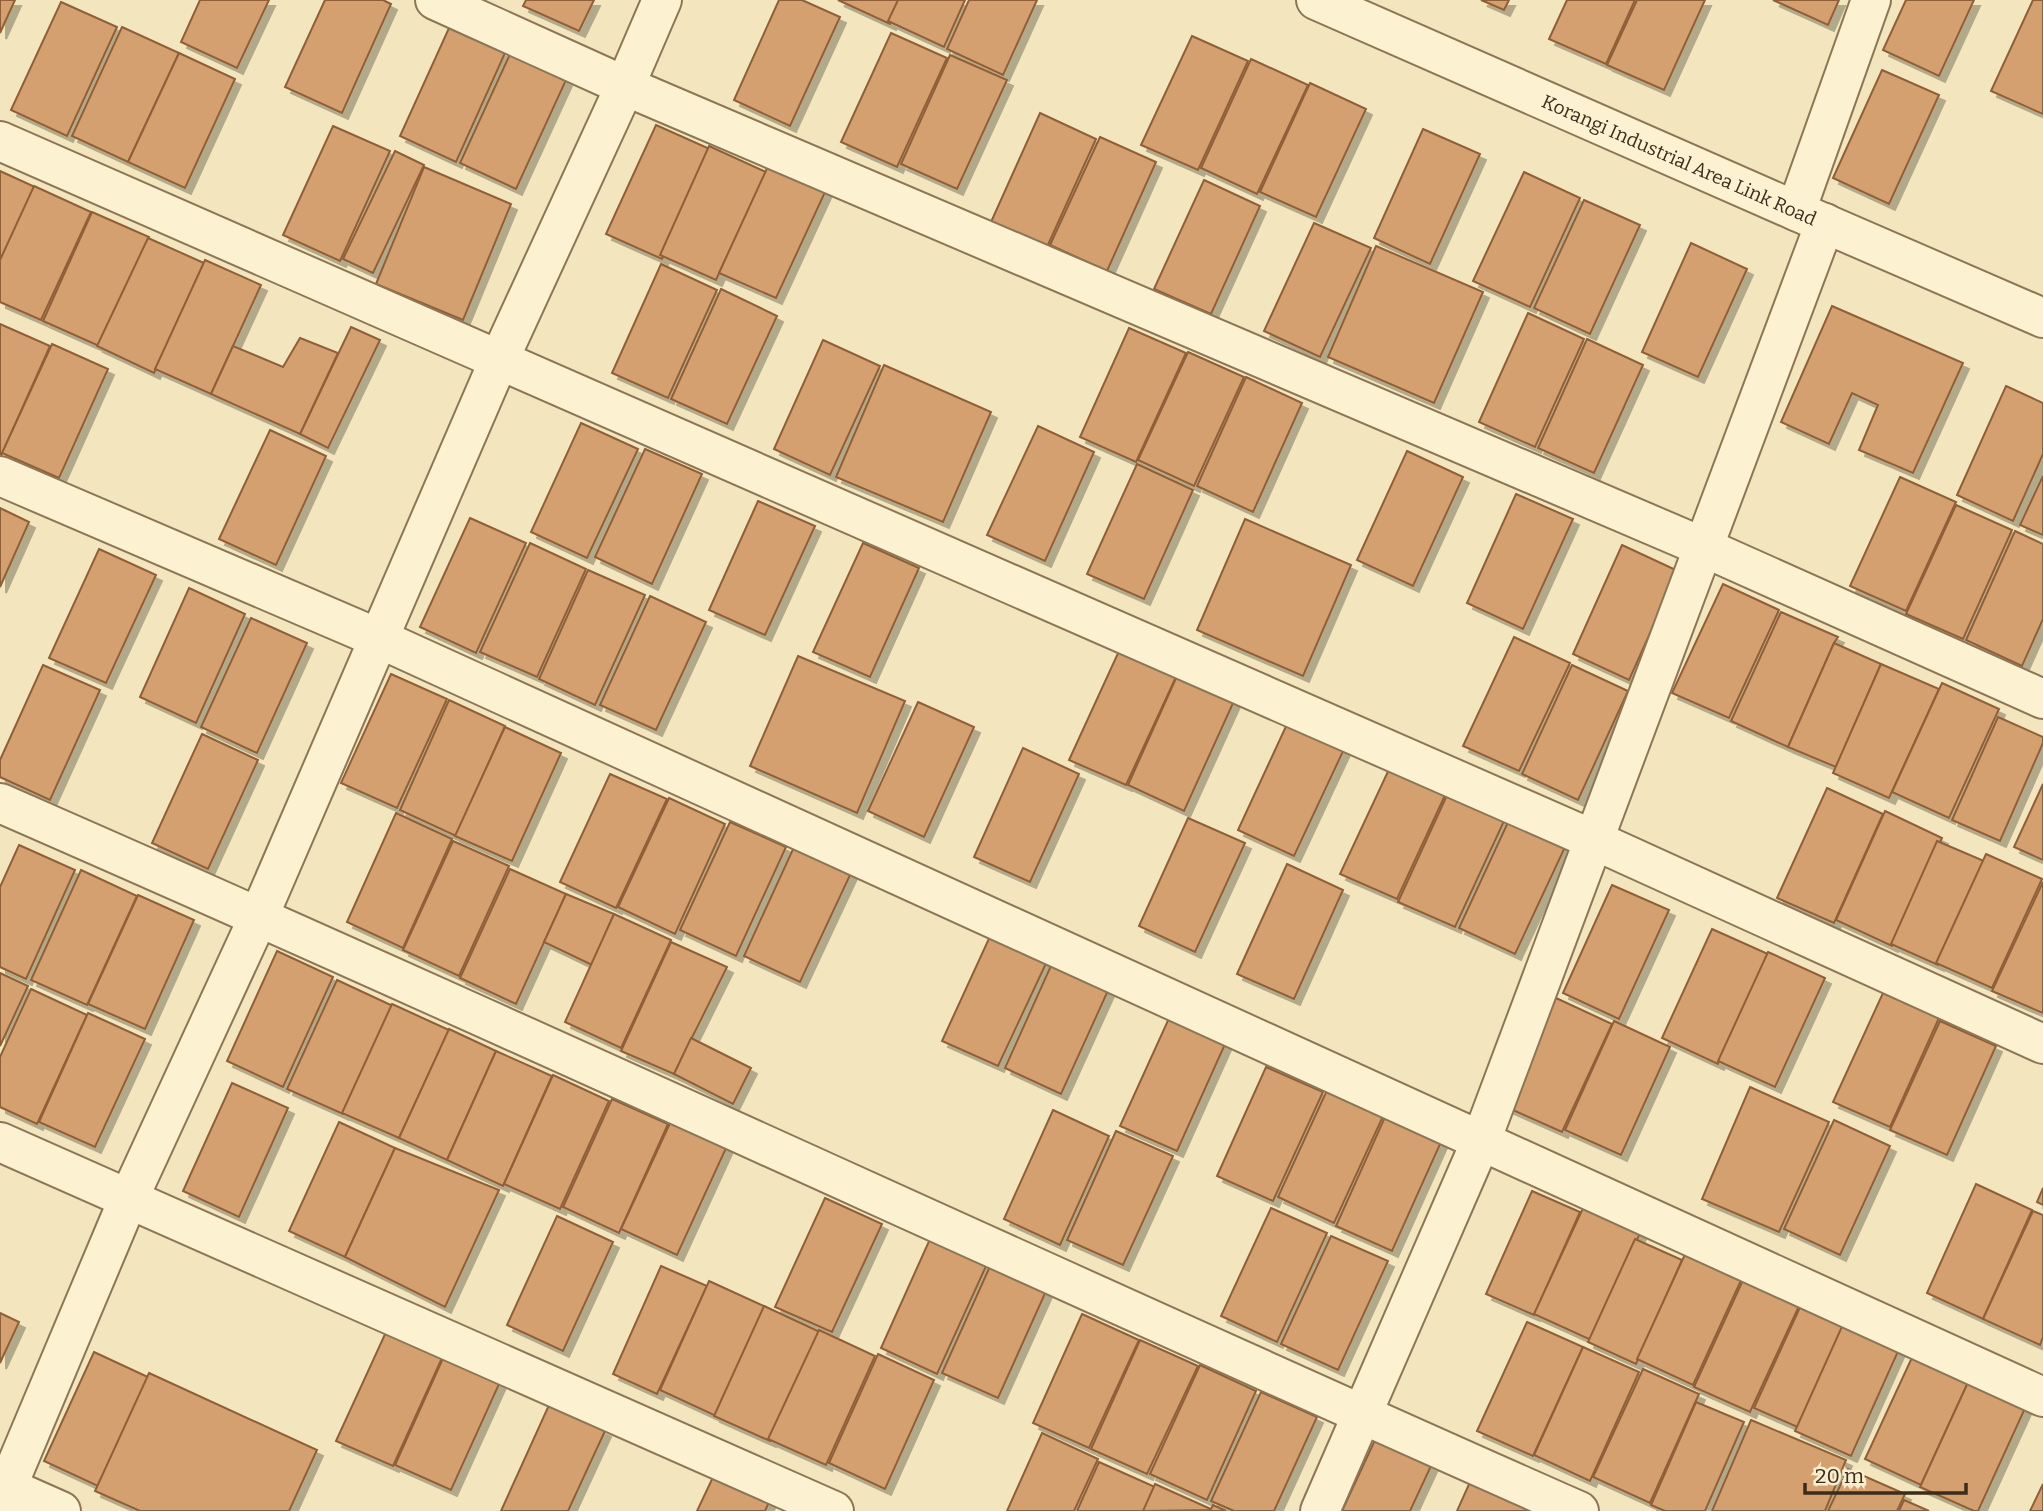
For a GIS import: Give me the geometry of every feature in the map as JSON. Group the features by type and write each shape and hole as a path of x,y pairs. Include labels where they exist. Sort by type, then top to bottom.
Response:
{"street":[{"path":"435,0 625,86 1703,547 2043,699"},
{"path":"61,1511 3,1492 128,1200 259,916 499,360 662,0"},
{"name":"Korangi Industrial Area Link Road","path":"1316,0 2043,318"},
{"path":"1320,1511 1481,1141 1703,547 1810,217 1871,0"},
{"path":"0,141 1594,840 2043,1044"},
{"path":"0,476 380,639 2043,1397"},
{"path":"0,803 259,916 1579,1511"},
{"path":"0,1142 834,1511"}],"building":[{"path":"0,0 15,0 0,33"},
{"path":"200,0 269,0 237,68 181,42"},
{"path":"325,0 383,0 391,4 342,113 285,87"},
{"path":"526,0 594,0 579,31 523,6"},
{"path":"779,0 802,0 840,17 790,126 734,100"},
{"path":"838,0 901,0 890,24"},
{"path":"898,0 965,0 944,47 888,21"},
{"path":"969,0 1037,0 1003,75 947,49"},
{"path":"1481,0 1509,0 1504,10"},
{"path":"1567,0 1635,0 1606,64 1549,39"},
{"path":"1637,0 1705,0 1664,90 1607,65"},
{"path":"1773,0 1839,0 1828,25"},
{"path":"1906,0 1974,0 1939,76 1883,50"},
{"path":"2033,0 2043,0 2043,114 1991,91"},
{"path":"61,2 117,27 67,136 11,110"},
{"path":"122,27 179,53 128,162 72,136"},
{"path":"449,28 505,53 456,162 400,136"},
{"path":"891,33 947,58 897,167 841,142"},
{"path":"1192,36 1248,61 1198,170 1141,145"},
{"path":"179,53 235,79 185,188 128,162"},
{"path":"510,54 566,80 516,189 460,163"},
{"path":"950,55 1007,80 957,189 901,164"},
{"path":"1251,59 1308,85 1257,194 1201,168"},
{"path":"1882,70 1939,95 1889,204 1833,178"},
{"path":"1310,83 1366,109 1316,217 1260,192"},
{"path":"1040,113 1096,139 1047,247 991,222"},
{"path":"656,125 712,150 662,259 606,234"},
{"path":"333,126 390,151 340,261 283,235"},
{"path":"1423,129 1480,154 1430,264 1374,238"},
{"path":"1100,137 1156,162 1107,271 1050,245"},
{"path":"709,146 766,172 716,280 660,255"},
{"path":"395,151 424,165 373,273 343,259"},
{"path":"769,164 826,190 776,298 719,273"},
{"path":"424,167 511,204 463,320 376,284"},
{"path":"0,171 35,187 0,265"},
{"path":"1524,172 1580,198 1530,307 1473,281"},
{"path":"1204,180 1260,206 1211,314 1154,289"},
{"path":"34,186 91,212 41,320 0,302 0,260"},
{"path":"1584,200 1640,225 1590,334 1534,308"},
{"path":"92,212 149,237 99,346 43,321"},
{"path":"1314,223 1371,248 1320,357 1264,331"},
{"path":"148,238 204,263 154,373 97,346"},
{"path":"1691,243 1747,269 1698,377 1642,352"},
{"path":"1376,246 1483,292 1434,403 1328,357"},
{"path":"205,260 261,285 211,394 155,369"},
{"path":"661,264 717,290 668,398 612,373"},
{"path":"721,289 777,316 727,424 671,399"},
{"path":"1832,306 1963,363 1913,473 1859,450 1878,405 1852,393 1829,444 1781,422"},
{"path":"1528,313 1584,339 1535,447 1479,422"},
{"path":"0,324 50,346 1,456 0,455"},
{"path":"351,327 380,340 328,448 300,434"},
{"path":"1129,328 1186,353 1136,462 1080,437"},
{"path":"300,338 338,353 300,434 211,394 233,346 283,367"},
{"path":"1587,339 1643,365 1594,473 1538,448"},
{"path":"823,340 880,366 830,475 774,449"},
{"path":"52,344 108,369 59,478 2,453"},
{"path":"1188,352 1244,377 1194,486 1138,460"},
{"path":"884,365 991,412 943,522 836,477"},
{"path":"1246,377 1302,403 1253,512 1197,486"},
{"path":"2006,386 2043,403 2043,454 2013,521 1957,495"},
{"path":"581,423 638,449 587,558 531,532"},
{"path":"1038,426 1094,452 1045,561 987,535"},
{"path":"270,430 326,456 276,565 219,539"},
{"path":"645,449 702,474 652,584 595,557"},
{"path":"1407,451 1463,477 1413,586 1357,560"},
{"path":"1137,464 1193,490 1144,599 1087,574"},
{"path":"2043,476 2043,535 2020,525"},
{"path":"1900,477 1956,502 1906,611 1850,586"},
{"path":"1516,494 1573,519 1523,629 1467,603"},
{"path":"758,501 815,526 765,635 709,610"},
{"path":"1956,505 2012,530 1963,639 1906,614"},
{"path":"0,508 29,522 0,587"},
{"path":"470,518 526,543 476,653 420,627"},
{"path":"1245,519 1351,565 1303,676 1197,630"},
{"path":"2015,531 2043,544 2043,619 2022,666 1966,640"},
{"path":"530,543 586,569 537,677 480,652"},
{"path":"863,543 919,568 870,677 813,652"},
{"path":"1622,545 1678,571 1629,680 1573,654"},
{"path":"99,549 156,575 106,683 49,658"},
{"path":"588,570 645,595 595,705 539,679"},
{"path":"1723,584 1779,610 1729,718 1672,693"},
{"path":"189,588 245,614 196,723 140,697"},
{"path":"650,596 706,622 656,730 600,705"},
{"path":"1781,612 1838,637 1788,747 1731,721"},
{"path":"251,618 307,643 257,753 201,727"},
{"path":"1514,637 1570,663 1519,771 1463,746"},
{"path":"1834,643 1881,664 1836,767 1788,747"},
{"path":"1119,651 1176,677 1126,785 1069,760"},
{"path":"798,656 905,701 857,813 750,766"},
{"path":"1881,664 1939,689 1889,798 1833,773"},
{"path":"43,665 100,690 50,800 0,777 0,760"},
{"path":"1572,665 1628,691 1578,800 1522,774"},
{"path":"391,674 447,699 397,808 341,783"},
{"path":"1177,676 1234,701 1184,811 1128,785"},
{"path":"1942,683 1999,709 1949,818 1892,792"},
{"path":"449,700 505,726 456,836 400,810"},
{"path":"918,702 974,727 924,837 868,811"},
{"path":"1998,717 2043,737 2043,743 2000,841 1952,820"},
{"path":"1288,722 1345,747 1294,856 1238,830"},
{"path":"505,727 561,753 512,861 455,836"},
{"path":"202,734 258,760 208,869 152,843"},
{"path":"1023,748 1079,774 1030,882 974,857"},
{"path":"1391,765 1447,791 1397,899 1340,874"},
{"path":"610,774 667,799 616,908 560,882"},
{"path":"2043,784 2043,860 2014,847"},
{"path":"1827,788 1883,814 1834,923 1777,898"},
{"path":"1448,793 1505,819 1455,927 1398,902"},
{"path":"669,798 725,824 675,934 618,907"},
{"path":"1885,811 1942,838 1892,946 1836,920"},
{"path":"396,813 452,839 403,948 347,922"},
{"path":"1188,818 1245,843 1195,952 1139,926"},
{"path":"1509,820 1566,845 1515,954 1459,928"},
{"path":"730,822 786,847 736,956 680,930"},
{"path":"453,841 509,866 459,976 403,950"},
{"path":"1937,841 1984,861 1938,965 1891,944"},
{"path":"19,845 75,870 26,979 0,967 0,887"},
{"path":"794,847 851,873 800,982 744,956"},
{"path":"1986,854 2042,879 1992,988 1936,963"},
{"path":"1287,864 1343,890 1294,999 1237,974"},
{"path":"510,869 566,894 516,1004 460,978"},
{"path":"81,870 137,896 87,1005 31,980"},
{"path":"2043,882 2043,1013 1992,991"},
{"path":"1612,885 1669,910 1619,1019 1563,993"},
{"path":"566,894 614,914 592,965 544,942"},
{"path":"138,895 194,920 145,1029 88,1004"},
{"path":"614,914 671,940 621,1048 565,1022"},
{"path":"1712,929 1768,954 1718,1064 1662,1038"},
{"path":"992,932 1049,957 998,1066 942,1041"},
{"path":"671,942 727,967 674,1074 621,1051"},
{"path":"277,951 333,977 283,1087 227,1061"},
{"path":"1768,952 1825,978 1775,1087 1718,1061"},
{"path":"1054,959 1111,984 1061,1094 1005,1068"},
{"path":"0,973 28,986 0,1046"},
{"path":"337,980 393,1006 343,1114 287,1089"},
{"path":"31,989 87,1015 37,1124 0,1107 0,1057"},
{"path":"1883,993 1939,1018 1890,1127 1833,1102"},
{"path":"1556,998 1612,1024 1562,1132 1506,1107"},
{"path":"392,1004 449,1030 399,1138 342,1113"},
{"path":"88,1013 145,1039 95,1147 39,1122"},
{"path":"1170,1016 1226,1042 1177,1151 1120,1126"},
{"path":"1614,1021 1670,1047 1621,1155 1565,1130"},
{"path":"1940,1021 1996,1046 1947,1155 1890,1130"},
{"path":"449,1029 496,1051 447,1160 399,1138"},
{"path":"691,1038 751,1068 733,1104 674,1074"},
{"path":"496,1051 552,1076 503,1186 447,1160"},
{"path":"1266,1067 1323,1092 1273,1201 1217,1176"},
{"path":"553,1075 609,1101 560,1209 504,1184"},
{"path":"232,1083 288,1108 239,1217 183,1191"},
{"path":"1750,1087 1829,1122 1779,1232 1702,1199"},
{"path":"1328,1088 1384,1114 1334,1223 1278,1197"},
{"path":"612,1099 668,1124 619,1233 563,1207"},
{"path":"1053,1110 1109,1136 1060,1245 1004,1219"},
{"path":"1385,1117 1441,1142 1392,1251 1336,1226"},
{"path":"1834,1120 1890,1146 1840,1255 1784,1229"},
{"path":"671,1121 727,1146 677,1255 621,1229"},
{"path":"339,1122 395,1148 345,1257 289,1231"},
{"path":"1116,1131 1173,1156 1123,1265 1067,1240"},
{"path":"395,1148 499,1190 445,1307 345,1257"},
{"path":"1976,1184 2032,1210 1983,1319 1927,1293"},
{"path":"2043,1188 2043,1205 2037,1202"},
{"path":"1532,1191 1580,1212 1534,1315 1486,1294"},
{"path":"825,1198 882,1224 832,1332 775,1307"},
{"path":"1584,1206 1641,1231 1591,1340 1534,1314"},
{"path":"1271,1208 1327,1233 1277,1342 1221,1316"},
{"path":"2033,1211 2043,1215 2043,1337 2040,1345 1983,1319"},
{"path":"557,1216 613,1242 563,1351 507,1325"},
{"path":"1331,1236 1388,1261 1338,1370 1281,1344"},
{"path":"930,1239 987,1264 937,1374 881,1348"},
{"path":"1635,1239 1682,1260 1636,1364 1588,1342"},
{"path":"1687,1250 1743,1276 1693,1385 1637,1359"},
{"path":"991,1264 1047,1289 998,1398 942,1373"},
{"path":"661,1266 707,1286 657,1394 613,1374"},
{"path":"1744,1278 1800,1304 1750,1412 1694,1387"},
{"path":"709,1281 766,1307 716,1416 660,1390"},
{"path":"1801,1305 1848,1325 1802,1429 1754,1408"},
{"path":"764,1306 820,1332 770,1441 714,1416"},
{"path":"0,1313 19,1322 0,1363"},
{"path":"1082,1314 1139,1340 1089,1448 1033,1423"},
{"path":"1527,1322 1583,1347 1533,1456 1477,1431"},
{"path":"1844,1322 1900,1347 1851,1456 1795,1431"},
{"path":"819,1330 875,1356 826,1465 768,1439"},
{"path":"386,1332 442,1358 393,1466 336,1441"},
{"path":"1140,1340 1198,1366 1147,1474 1091,1449"},
{"path":"1583,1347 1639,1372 1590,1481 1534,1455"},
{"path":"1915,1351 1971,1376 1921,1485 1865,1459"},
{"path":"94,1352 150,1378 100,1487 44,1461"},
{"path":"878,1354 934,1380 885,1489 829,1463"},
{"path":"444,1356 500,1382 451,1490 395,1465"},
{"path":"1200,1365 1256,1391 1207,1500 1150,1474"},
{"path":"1643,1369 1699,1394 1650,1503 1593,1477"},
{"path":"149,1373 317,1450 289,1511 140,1511 95,1491"},
{"path":"1970,1378 2027,1404 1978,1511 1920,1487"},
{"path":"1261,1392 1317,1417 1274,1511 1234,1511 1211,1501"},
{"path":"1696,1402 1744,1422 1705,1511 1665,1511 1651,1505"},
{"path":"549,1405 605,1431 568,1511 501,1511"},
{"path":"1751,1420 1846,1460 1825,1511 1712,1511"},
{"path":"1042,1433 1098,1459 1074,1511 1007,1511"},
{"path":"1375,1440 1431,1466 1410,1511 1342,1511"},
{"path":"1099,1462 1155,1487 1145,1511 1077,1511"},
{"path":"1848,1469 1905,1494 1897,1511 1828,1511"},
{"path":"714,1475 770,1500 765,1511 697,1511"},
{"path":"1470,1482 1528,1508 1526,1511 1457,1511"},
{"path":"1155,1484 1213,1510 1143,1511"},
{"path":"2043,1484 2043,1511 2030,1511"},
{"path":"1904,1500 1929,1511 1899,1511"},
{"path":"1213,1505 1226,1511 1210,1511"}]}
